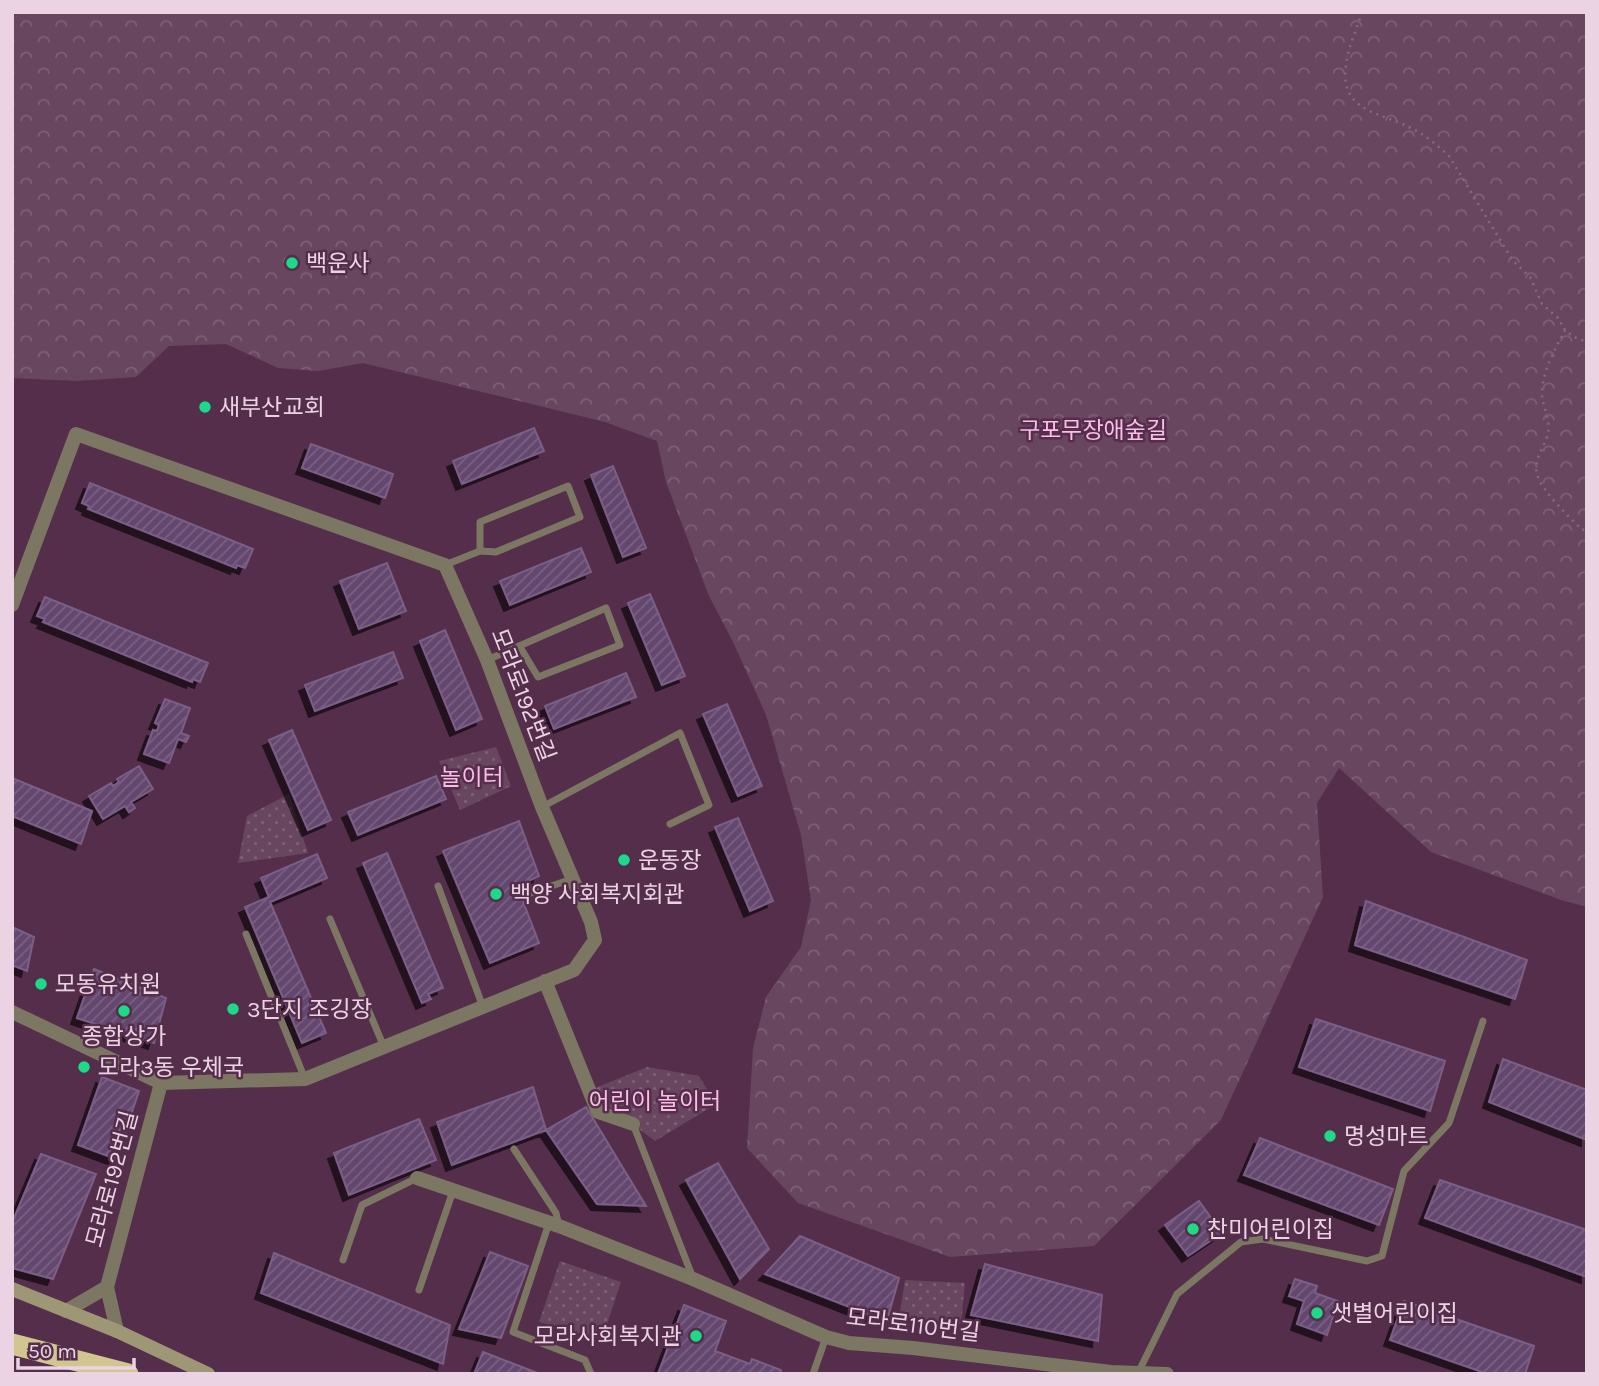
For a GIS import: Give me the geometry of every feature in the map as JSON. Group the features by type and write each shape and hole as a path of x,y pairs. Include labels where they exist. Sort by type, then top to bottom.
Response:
{"highway":[{"path":"12,1344 128,1374"}],"main road":[{"path":"12,1289 117,1331 208,1374"}],"street":[{"path":"12,605 76,434 445,565"},
{"name":"모라로192번길","path":"12,1012 161,1083 304,1079 574,970 595,940 591,922 542,807 487,660 445,565"},
{"path":"545,981 598,1112 633,1124"},
{"name":"모라로192번길","path":"107,1287 161,1083"},
{"name":"모라로110번길","path":"417,1178 554,1225 693,1279 826,1337 849,1343 1111,1372 1167,1374"},
{"path":"66,1311 107,1287 117,1331"}],"lane":[{"path":"445,565 480,551 496,552 580,517 568,486 480,522 480,551"},
{"path":"487,660 520,648 528,641 606,608 620,645 538,677 520,648"},
{"path":"542,807 680,733 709,805 670,824"},
{"path":"525,895 572,879"},
{"path":"438,886 483,1007"},
{"path":"330,919 384,1047"},
{"path":"246,934 304,1079"},
{"path":"1138,1373 1177,1294 1241,1242 1263,1239 1367,1261 1382,1256 1404,1171 1449,1123 1483,1021"},
{"path":"633,1124 693,1279"},
{"path":"514,1149 556,1213 554,1225 513,1332 585,1360 591,1374"},
{"path":"343,1260 362,1206 417,1178"},
{"path":"419,1290 453,1190"},
{"path":"813,1374 826,1337"}],"path":[{"path":"1362,12 1346,63 1348,88 1354,101 1364,110 1409,127 1449,156 1513,261 1530,277 1542,304 1558,318 1564,330 1587,342"},
{"path":"1564,330 1541,393 1548,416 1548,432 1536,467 1538,478 1544,487 1581,529 1587,531"}],"green space":[{"name":"구포무장애숲길","path":"12,12 1587,12 1587,907 1431,852 1339,768 1317,803 1323,897 1221,1120 1094,1246 950,1257 798,1203 747,1148 753,1048 766,997 801,947 811,900 801,835 766,715 709,596 666,482 657,441 605,422 363,363 318,371 278,368 226,344 169,346 136,377 77,381 12,378"},
{"name":"놀이터","path":"496,747 511,786 460,810 439,761"},
{"path":"289,794 308,853 238,863 247,816"},
{"name":"어린이 놀이터","path":"647,1067 699,1076 716,1104 655,1141 588,1091"},
{"path":"560,1261 621,1282 602,1339 539,1322"},
{"path":"905,1280 965,1283 961,1324 899,1318"}],"building":[{"path":"534,428 544,451 462,484 453,461"},
{"path":"311,444 393,474 385,498 302,468"},
{"path":"613,466 646,548 623,557 591,475"},
{"path":"90,483 253,549 245,568 237,565 236,568 88,509 89,506 82,503"},
{"path":"581,548 591,572 510,605 500,581"},
{"path":"387,563 406,611 359,629 340,581"},
{"path":"650,594 685,676 662,685 628,603"},
{"path":"45,597 208,663 200,682 193,679 192,682 43,622 45,619 37,616"},
{"path":"445,630 482,719 456,730 420,641"},
{"path":"393,652 403,678 315,711 305,685"},
{"path":"626,673 636,697 554,729 545,706"},
{"path":"165,699 190,708 181,733 189,736 186,742 178,739 169,763 144,754 153,730 157,731 159,725 155,723"},
{"path":"727,704 762,786 738,796 703,714"},
{"path":"292,730 331,820 308,830 269,740"},
{"path":"139,766 153,789 131,802 135,808 129,812 125,806 103,819 89,796 111,783 113,786 119,782 117,779"},
{"path":"436,776 446,799 358,835 348,812"},
{"path":"12,778 92,811 81,844 12,816"},
{"path":"738,818 773,901 750,911 715,827"},
{"path":"519,821 539,876 517,886 539,943 490,963 443,851"},
{"path":"387,853 443,988 428,994 431,999 422,1003 363,863"},
{"path":"317,854 327,878 270,902 326,1033 302,1043 245,907 269,897 261,878"},
{"path":"1366,901 1527,960 1515,999 1355,945"},
{"path":"12,927 34,937 27,971 12,965"},
{"path":"94,969 166,998 154,1043 77,1018"},
{"path":"1316,1019 1445,1061 1430,1111 1299,1067"},
{"path":"1503,1059 1587,1090 1587,1140 1489,1102"},
{"path":"102,1077 139,1091 116,1159 78,1145"},
{"path":"533,1087 546,1130 452,1165 437,1122"},
{"path":"586,1107 646,1206 597,1204 546,1130"},
{"path":"419,1119 436,1160 349,1195 334,1153"},
{"path":"1260,1138 1393,1189 1379,1225 1244,1175"},
{"path":"41,1154 96,1174 53,1279 12,1268 12,1223"},
{"path":"718,1163 769,1249 740,1279 686,1180"},
{"path":"1440,1180 1587,1230 1587,1277 1425,1218"},
{"name":"찬미어린이집","path":"1199,1201 1222,1233 1188,1256 1165,1225"},
{"path":"800,1236 899,1278 888,1317 875,1317 765,1274"},
{"path":"490,1252 528,1266 501,1338 459,1329"},
{"path":"274,1253 450,1325 443,1364 261,1293"},
{"path":"985,1264 1102,1295 1098,1341 971,1315"},
{"name":"샛별어린이집","path":"1295,1279 1317,1286 1315,1293 1338,1301 1327,1335 1297,1324 1304,1301 1289,1296"},
{"path":"1404,1301 1534,1346 1525,1374 1488,1374 1390,1340"},
{"name":"모라사회복지관","path":"684,1305 726,1321 715,1351 750,1364 752,1359 781,1370 780,1374 658,1374"},
{"path":"483,1352 540,1374 474,1374"}],"place":[{"name":"백운사","path":"292,263"},
{"name":"새부산교회","path":"205,407"},
{"name":"운동장","path":"624,860"},
{"name":"백양 사회복지회관","path":"496,894"},
{"name":"모동유치원","path":"41,984"},
{"name":"3단지 조깅장","path":"233,1009"},
{"name":"종합상가","path":"124,1011"},
{"name":"모라3동 우체국","path":"84,1067"},
{"name":"명성마트","path":"1330,1136"},
{"name":"찬미어린이집","path":"1193,1229"},
{"name":"샛별어린이집","path":"1317,1313"},
{"name":"모라사회복지관","path":"696,1336"}]}
